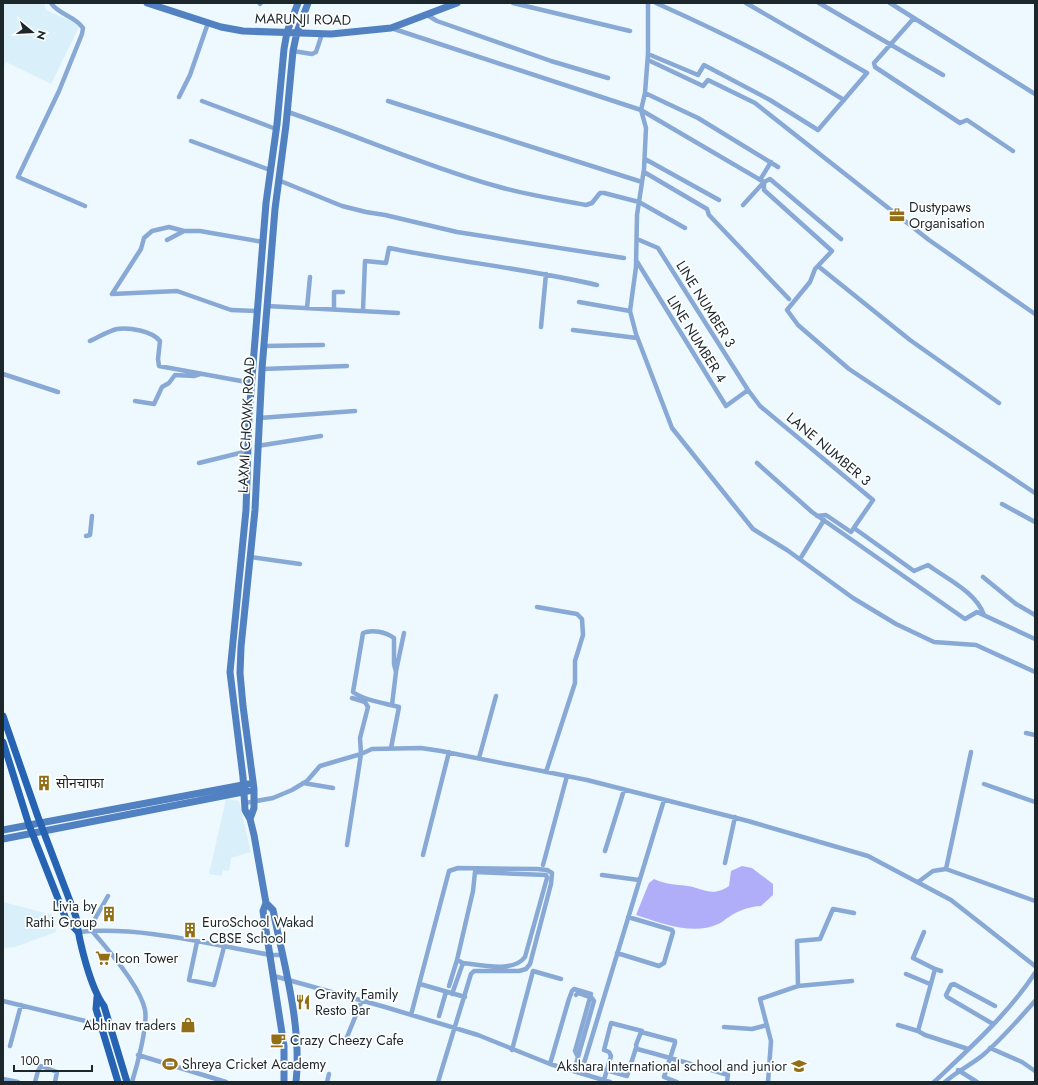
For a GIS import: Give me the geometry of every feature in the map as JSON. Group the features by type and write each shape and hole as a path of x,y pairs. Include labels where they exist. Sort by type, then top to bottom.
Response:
{"main road":[{"name":"MARUNJI ROAD","path":"148,3 208,23 243,31 322,34 391,28 457,3"},
{"name":"LAXMI CHOWK ROAD","path":"244,803 244,788 230,672 246,510 248,438 268,181 276,128 284,49 287,32 298,3"},
{"name":"LAXMI CHOWK ROAD","path":"250,819 254,801 253,786 240,673 255,510 257,442 262,369 278,182 288,112 293,51 297,32 308,3"},
{"path":"268,181 278,182"},
{"path":"257,308 267,306"},
{"path":"248,438 257,442"},
{"path":"3,716 43,832 76,917 78,932 97,997 96,1009 118,1082"},
{"path":"3,742 33,834 66,919 78,932"},
{"path":"3,840 253,786"},
{"path":"3,830 40,822 48,823 244,788"},
{"path":"244,803 245,810 250,819 266,902 272,910 288,979 296,1045 296,1082"},
{"path":"266,902 263,911 284,1046 284,1082"},
{"path":"97,997 104,1006 127,1082"}],"street":[{"path":"51,3 59,12 79,22 83,28 82,34 59,91 18,176 85,206"},
{"path":"513,3 630,31"},
{"path":"648,3 648,60 645,93 641,110 646,128 645,159 637,215 636,260 630,311 638,338 672,428 753,529 853,598 914,633 934,642 976,645 1035,672"},
{"path":"656,3 735,39 784,64 844,100"},
{"path":"648,54 698,75 704,65 770,100 818,130 867,73 746,3"},
{"path":"819,3 943,75"},
{"path":"890,3 987,62 1035,94"},
{"path":"427,15 437,21 551,61 608,78"},
{"path":"914,18 876,60 874,63 875,67 960,123 967,120 1013,151"},
{"path":"179,97 190,75 208,23"},
{"path":"391,28 641,110 762,181 770,179 841,239"},
{"path":"293,51 312,54 316,52 322,34"},
{"path":"648,60 703,86 708,80 755,104 930,240 1035,314"},
{"path":"645,93 698,118 778,167"},
{"path":"202,100 276,128"},
{"path":"388,101 642,182"},
{"path":"288,112 346,132 450,172 497,187 543,198 586,205 592,203 600,193 639,202 685,228"},
{"path":"191,141 270,170"},
{"path":"645,159 719,200"},
{"path":"743,204 762,181 771,162"},
{"path":"644,172 707,209 709,215 789,300"},
{"path":"762,181 764,190 832,251 818,266 810,282 787,310 798,325 849,369 1035,493"},
{"path":"278,182 342,206 366,212 384,214 457,232 624,258"},
{"path":"257,308 231,310 177,291 112,294 141,249 144,238 152,231 170,227 184,231 200,231 263,242"},
{"path":"167,240 184,231"},
{"name":"LINE NUMBER 3","path":"637,239 658,248 748,390"},
{"path":"363,310 365,261 386,263 389,248 448,260 546,274 597,285"},
{"name":"LINE NUMBER 4","path":"636,260 726,406 748,390"},
{"path":"818,266 910,340 999,403"},
{"path":"541,327 546,274"},
{"path":"307,308 310,277"},
{"path":"334,309 334,292 343,292"},
{"path":"579,302 630,311"},
{"path":"267,306 398,313"},
{"path":"90,341 118,329 141,331 157,338 160,341 158,359 159,366 252,382"},
{"path":"573,330 638,338"},
{"path":"264,346 323,345"},
{"path":"262,369 347,366"},
{"path":"3,374 58,392"},
{"path":"135,401 154,404 162,386 169,383 174,375 194,376 200,374"},
{"name":"LANE NUMBER 3","path":"748,390 760,406 873,500 854,528"},
{"path":"259,418 355,411"},
{"path":"257,442 321,436"},
{"path":"199,463 248,451"},
{"path":"758,463 817,516 965,619 977,612 1035,638"},
{"path":"1002,504 1035,522"},
{"path":"817,516 826,515 851,532 854,528 890,555 914,570 928,565 972,596 981,606 984,616"},
{"path":"86,536 90,535 92,516"},
{"path":"800,560 824,520"},
{"path":"251,557 300,564"},
{"path":"983,577 1016,604 1035,614"},
{"path":"537,607 577,614 582,619 583,635 575,661 575,683 546,772"},
{"path":"391,748 399,707 359,696 353,692 363,633 369,630 389,634 394,638 394,664 396,672"},
{"path":"392,705 396,672 404,633"},
{"path":"479,758 496,696"},
{"path":"347,845 361,754 360,738 368,704 352,698"},
{"path":"1026,733 1035,735"},
{"path":"244,803 273,798 292,790 303,783 320,766 361,754 372,749 421,748 449,752 567,776 735,817 868,856 951,900 1035,966"},
{"path":"423,854 449,752"},
{"path":"946,869 971,752"},
{"path":"543,865 567,776"},
{"path":"303,783 333,788"},
{"path":"984,784 1035,802"},
{"path":"605,851 624,790"},
{"path":"581,1073 638,880 664,800"},
{"path":"725,863 735,817"},
{"path":"411,1015 449,871 458,868 547,870 552,873 551,884 530,964 526,969 519,971 474,971 464,997 438,1082"},
{"path":"918,882 933,871 946,869 1035,901"},
{"path":"449,986 457,960 473,891 475,872 546,875 547,878 525,957 522,962 503,966 463,963 457,960"},
{"path":"602,875 638,880"},
{"path":"108,896 92,924 92,931 136,989 144,1005 145,1027 132,1082"},
{"path":"798,986 797,941 820,939 833,909 854,913"},
{"path":"617,953 659,966 664,963 672,930 628,916"},
{"path":"78,932 142,932 271,955 283,955"},
{"path":"924,932 913,958 941,971"},
{"path":"197,942 189,980 214,985 224,947"},
{"path":"452,994 463,963"},
{"path":"918,1031 935,969"},
{"path":"512,1050 533,970 561,979"},
{"path":"934,1082 993,1024 1024,990 1035,973"},
{"path":"906,974 930,984"},
{"path":"274,976 362,1000 478,1035 512,1050 550,1064 610,1082"},
{"path":"768,1082 771,1040 760,999 798,986 852,981"},
{"path":"420,984 464,997"},
{"path":"993,1024 946,995 951,985 954,984 995,1006"},
{"path":"550,1064 572,991 574,989 590,993 590,998 575,1051 578,1057 574,1071"},
{"path":"439,1016 446,992"},
{"path":"576,995 578,994 590,998"},
{"path":"345,1042 362,1000"},
{"path":"3,1001 102,1025"},
{"path":"945,1082 958,1070 975,1061 1007,1033 1035,1001"},
{"path":"10,1046 21,1005"},
{"path":"604,1080 610,1054 604,1050 611,1023 674,1040 675,1043 664,1078 677,1082"},
{"path":"724,1027 752,1029 767,1025"},
{"path":"898,1025 968,1049"},
{"path":"606,1070 627,1076 642,1031"},
{"path":"636,1048 728,1075 727,1082"},
{"path":"990,1048 1034,1070 1035,1063"},
{"path":"138,1056 226,1082"},
{"path":"35,1082 38,1070 41,1066 57,1072 55,1082"},
{"path":"958,1070 978,1082"},
{"path":"326,1082 330,1074"},
{"path":"3,1079 18,1082"}],"shaded area":[{"path":"3,3 44,3 46,10 73,22 79,27 51,84 6,62 3,68"},
{"path":"226,799 239,801 251,852 231,858 229,871 223,870 221,876 209,874"},
{"path":"3,902 53,915 56,932 15,947 3,948"}],"water":[{"path":"742,866 752,868 773,884 773,895 761,906 744,909 719,923 698,929 688,929 666,925 636,915 649,883 654,879 712,892 723,890 729,886 731,871"}],"place":[{"name":"Dustypaws Organisation","path":"897,215"},
{"name":"सोनचाफा","path":"44,783"},
{"name":"Livia by Rathi Group","path":"109,914"},
{"name":"EuroSchool Wakad - CBSE School","path":"190,930"},
{"name":"Icon Tower","path":"103,958"},
{"name":"Gravity Family Resto Bar","path":"303,1002"},
{"name":"Abhinav traders","path":"188,1025"},
{"name":"Crazy Cheezy Cafe","path":"278,1040"},
{"name":"Shreya Cricket Academy","path":"170,1064"},
{"name":"Akshara International school and junior","path":"799,1066"}]}
